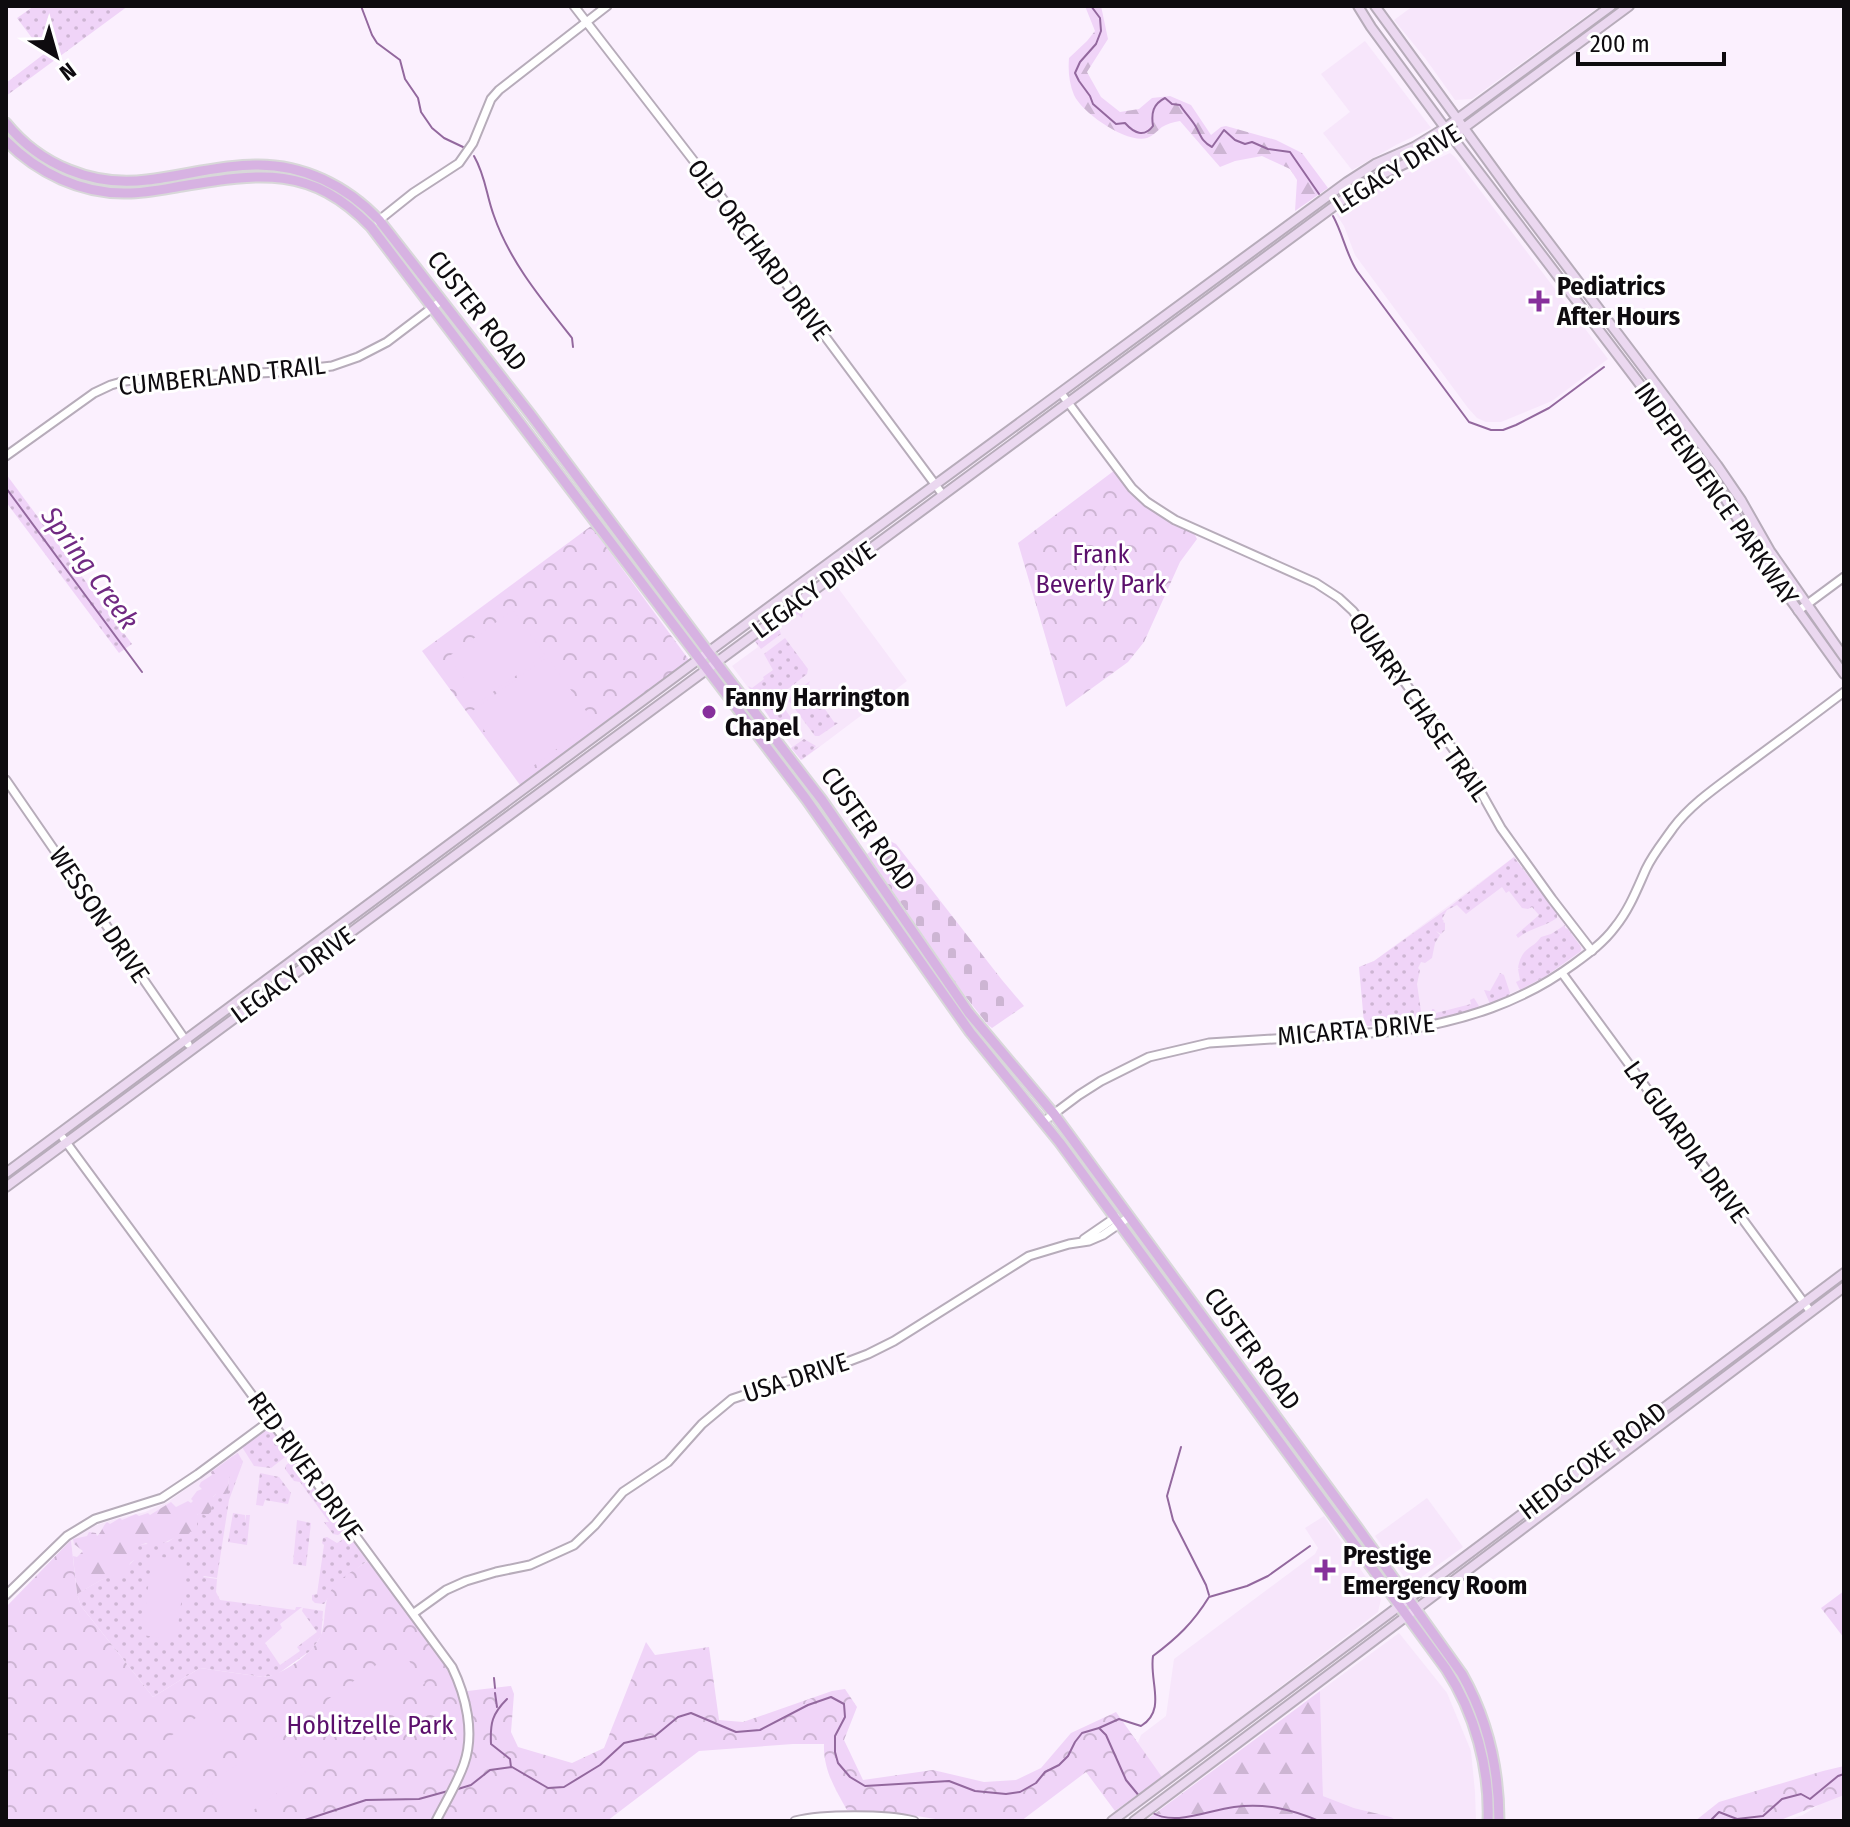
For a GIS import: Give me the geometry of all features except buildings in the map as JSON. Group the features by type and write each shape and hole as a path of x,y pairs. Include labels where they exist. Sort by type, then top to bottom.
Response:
{"main road":[{"name":"INDEPENDENCE PARKWAY","path":"1358,6 1445,128 1718,487 1754,548 1844,674"},
{"name":"INDEPENDENCE PARKWAY","path":"1375,6 1717,465 1770,551 1844,657"},
{"name":"LEGACY DRIVE","path":"6,1173 1347,182 1445,128 1611,6"},
{"name":"LEGACY DRIVE","path":"6,1187 1360,187 1418,159 1453,137 1629,6"},
{"path":"1562,41 1569,50"},
{"path":"1394,58 1406,51"},
{"path":"1519,88 1520,80 1535,67 1535,61"},
{"name":"CUSTER ROAD","path":"6,123 27,146 92,184"},
{"name":"CUSTER ROAD","path":"6,141 42,170 67,182 145,181 232,166 274,165 332,195 371,227 531,415 659,586 705,656 707,668 836,839 970,1032 1043,1122 1351,1538 1462,1674 1489,1736 1495,1761 1499,1821"},
{"path":"1375,164 1381,175"},
{"name":"CUSTER ROAD","path":"293,174 311,174 342,189 379,220 487,379 566,486 650,593 705,656 716,661 782,746 962,1004 1054,1114 1360,1531 1404,1602"},
{"path":"1546,259 1556,252"},
{"path":"487,379 496,371"},
{"path":"650,593 659,586"},
{"path":"792,590 800,600"},
{"path":"634,708 641,718"},
{"path":"772,754 782,746"},
{"name":"HEDGCOXE ROAD","path":"1135,1820 1518,1533 1807,1307 1844,1273"},
{"name":"HEDGCOXE ROAD","path":"1112,1821 1404,1602 1807,1307 1844,1287"},
{"path":"1511,1523 1518,1533"},
{"path":"1351,1538 1360,1531"},
{"path":"1412,1613 1467,1708 1481,1755 1488,1821"},
{"path":"1299,1681 1307,1692"},
{"path":"1212,1746 1220,1757"}],"street":[{"name":"OLD ORCHARD DRIVE","path":"574,6 717,191 943,495"},
{"path":"371,227 413,193 459,163 473,143 494,95 607,6"},
{"name":"CUMBERLAND TRAIL","path":"6,456 94,393 111,385 151,378 279,372 332,366 387,342 437,304"},
{"name":"QUARRY CHASE TRAIL","path":"1061,393 1132,488 1160,512 1316,583 1353,611 1466,766 1501,828 1592,951"},
{"path":"1798,611 1844,577"},
{"name":"MICARTA DRIVE","path":"1043,1122 1101,1081 1149,1057 1209,1043 1400,1031 1441,1024 1502,1005 1542,985 1592,951 1616,927 1626,913 1648,865 1673,828 1688,813 1709,793 1844,692"},
{"name":"WESSON DRIVE","path":"6,780 192,1049"},
{"name":"LA GUARDIA DRIVE","path":"1562,973 1807,1307"},
{"name":"RED RIVER DRIVE","path":"59,1133 452,1667 463,1694 468,1718 468,1750 436,1821"},
{"name":"USA DRIVE","path":"414,1613 466,1581 530,1565 574,1545 593,1528 623,1492 668,1462 702,1424 732,1399 810,1376 868,1354 1029,1256 1079,1243 1127,1214"},
{"path":"6,1595 67,1536 95,1519 162,1498 271,1420"},
{"path":"795,1821 833,1816 914,1821"}],"shaded area":[{"path":"1413,6 1600,6 1472,99 1455,100 1394,20"},
{"path":"1365,41 1431,128 1352,170 1323,133 1350,112 1321,74"},
{"path":"1450,153 1608,359 1552,401 1501,422 1486,422 1468,408 1355,255 1336,214 1368,191"},
{"path":"833,581 907,681 802,760 732,666 758,647 754,640"},
{"path":"1514,857 1584,950 1528,986 1475,1009 1420,1021 1366,1024 1361,966 1374,961"},
{"path":"269,1428 368,1561 339,1582 329,1595 321,1636 281,1672 81,1606 71,1540 91,1527 145,1512 168,1502"},
{"path":"1427,1498 1463,1547 1416,1581 1407,1581 1375,1536"},
{"path":"1324,1516 1381,1599 1378,1612 1162,1777 1137,1745 1141,1735 1166,1716 1174,1659 1315,1554 1318,1548 1305,1528"},
{"path":"1399,1633 1447,1693 1471,1751 1476,1821 1397,1821 1323,1796 1320,1691"},
{"path":"1844,1794 1844,1821 1784,1821 1803,1815 1828,1799"}],"green space":[{"path":"34,6 128,6 6,96 6,83 44,54 17,18"},
{"path":"1085,6 1101,6 1108,39 1087,72 1101,97 1120,112 1139,109 1152,98 1170,96 1191,105 1211,135 1226,126 1276,140 1302,153 1328,188 1295,211 1297,180 1290,169 1262,156 1220,167 1180,121 1164,126 1149,137 1138,139 1117,132 1095,118 1074,95 1069,77 1069,58 1095,31"},
{"name":"Frank Beverly Park","path":"1115,470 1150,508 1194,533 1197,539 1180,562 1144,642 1128,662 1066,707 1018,543"},
{"path":"6,474 132,644 119,653 6,502"},
{"path":"591,526 689,660 520,785 422,651"},
{"path":"798,608 803,613 802,618 798,614 779,629 781,634 761,649 754,640"},
{"path":"513,610 545,655 480,701 448,657"},
{"path":"785,638 808,669 807,674 779,696 796,725 792,732 782,736 748,686 752,688 773,670 764,654"},
{"path":"547,657 594,722 518,777 471,712"},
{"path":"810,681 806,690 819,707 822,705 838,723 819,736 815,736 789,701"},
{"path":"804,739 816,746 812,750 820,746 801,760 791,748"},
{"path":"888,840 896,844 1024,1006 992,1028 962,992 867,854"},
{"path":"1514,857 1557,918 1518,938 1516,935 1539,915 1532,907 1522,908 1502,887 1466,914 1457,905 1447,910 1442,919 1445,930 1441,934 1436,931 1440,935 1432,958 1421,962 1418,968 1422,1018 1419,1022 1367,1026 1364,1023 1359,967 1374,961"},
{"path":"1565,925 1581,951 1520,990 1516,982 1520,980 1518,968 1522,956 1541,937"},
{"path":"1500,973 1504,975 1510,993 1490,1004 1484,990 1490,991"},
{"path":"1474,998 1479,1006 1475,1009 1431,1018 1432,1009 1436,1013 1471,1004 1470,1000"},
{"path":"270,1428 289,1454 271,1468 254,1466 242,1447"},
{"path":"238,1453 243,1462 229,1500 217,1578 203,1577 217,1579 216,1592 220,1600 295,1610 302,1607 280,1624 282,1628 265,1643 280,1665 300,1651 297,1647 317,1632 303,1608 323,1611 321,1636 310,1651 276,1675 263,1677 200,1668 153,1697 81,1606 77,1594 122,1572 134,1560 134,1550 138,1545 168,1542 194,1530 197,1515 212,1503 213,1497 228,1493 229,1477 241,1464 233,1456"},
{"path":"233,1456 241,1463 238,1473 229,1477 228,1493 213,1497 211,1512 206,1516 197,1515 197,1531 176,1540 137,1547 128,1571 101,1580 77,1594 73,1556 77,1557 83,1551 74,1544 73,1539 87,1536 89,1532 97,1536 107,1522 110,1524 136,1514 150,1515 171,1502 176,1507 188,1501 191,1503 197,1491 202,1489 199,1486 201,1482"},
{"path":"293,1460 345,1530 338,1535 333,1534 324,1522 329,1522 300,1482 294,1481 285,1469"},
{"path":"260,1473 279,1477 291,1493 288,1504 265,1500 263,1506 256,1505"},
{"path":"233,1513 245,1515 245,1522 246,1515 250,1515 247,1545 228,1542"},
{"path":"297,1520 311,1523 306,1566 293,1564"},
{"path":"349,1536 367,1561 339,1582 324,1604 315,1603 312,1595 317,1594 323,1538 337,1543"},
{"name":"Hoblitzelle Park","path":"71,1540 81,1606 153,1697 200,1668 263,1677 287,1668 312,1649 321,1635 325,1608 333,1587 368,1561 444,1661 459,1692 511,1686 514,1694 511,1732 518,1747 572,1763 604,1748 646,1642 655,1655 709,1647 719,1720 743,1722 845,1689 857,1707 844,1740 863,1780 933,1770 984,1782 1016,1780 1041,1768 1071,1733 1116,1712 1162,1777 1115,1811 1086,1772 1021,1821 948,1821 847,1810 828,1770 824,1744 793,1744 699,1751 607,1821 6,1821 6,1607"},
{"path":"152,1556 187,1560 176,1640 142,1635"},
{"path":"1844,1591 1844,1638 1821,1608"},
{"path":"400,1648 425,1683 352,1735 327,1700"},
{"path":"1320,1691 1323,1796 1397,1821 1145,1821"},
{"path":"211,1707 231,1735 176,1773 157,1746"},
{"path":"279,1735 306,1773 238,1821 232,1821 207,1786"},
{"path":"1844,1766 1844,1795 1778,1821 1695,1821 1719,1802"}],"waterway":[{"name":"Spring Creek","path":"361,6 377,43 400,60 405,79 432,128 463,147"},
{"path":"1091,6 1100,18 1101,31 1096,44 1080,62 1075,73 1093,104 1116,124 1125,123 1135,132 1146,132 1153,126 1155,106 1165,98 1172,104 1180,105 1204,141 1212,147 1224,130 1245,144 1252,142 1268,149 1290,152 1319,194"},
{"name":"Spring Creek","path":"474,156 494,216 509,249 528,280 572,338 573,347"},
{"path":"1333,216 1357,271 1469,422 1491,430 1516,425 1549,408 1604,367"},
{"name":"Spring Creek","path":"6,488 142,672"},
{"path":"1181,1447 1167,1496 1173,1520 1209,1595"},
{"path":"458,1789 471,1785 490,1770 512,1767 548,1788 564,1787 600,1765 624,1743 655,1736 678,1717 691,1713 736,1732 760,1730 808,1705 831,1697 844,1704 845,1717 835,1736 838,1763 850,1777 865,1786 949,1781 975,1791 1020,1792 1059,1765 1082,1733 1119,1719 1141,1726 1149,1719 1155,1704 1153,1656 1184,1630 1209,1597 1268,1576 1310,1546"},
{"path":"494,1678 495,1688"},
{"path":"495,1693 497,1707"},
{"path":"507,1699 493,1719 491,1744 510,1759 511,1767"},
{"path":"1099,1728 1106,1735 1126,1780 1140,1797"},
{"path":"1710,1821 1719,1812 1737,1819 1763,1816 1782,1799 1801,1794 1810,1799 1844,1774"},
{"path":"302,1821 366,1800 419,1799 448,1791"},
{"path":"1151,1812 1181,1818 1234,1807 1256,1806 1288,1810 1319,1821"}],"place":[{"name":"Pediatrics After Hours","path":"1539,301"},
{"name":"Fanny Harrington Chapel","path":"709,712"},
{"name":"Prestige Emergency Room","path":"1325,1570"}]}
